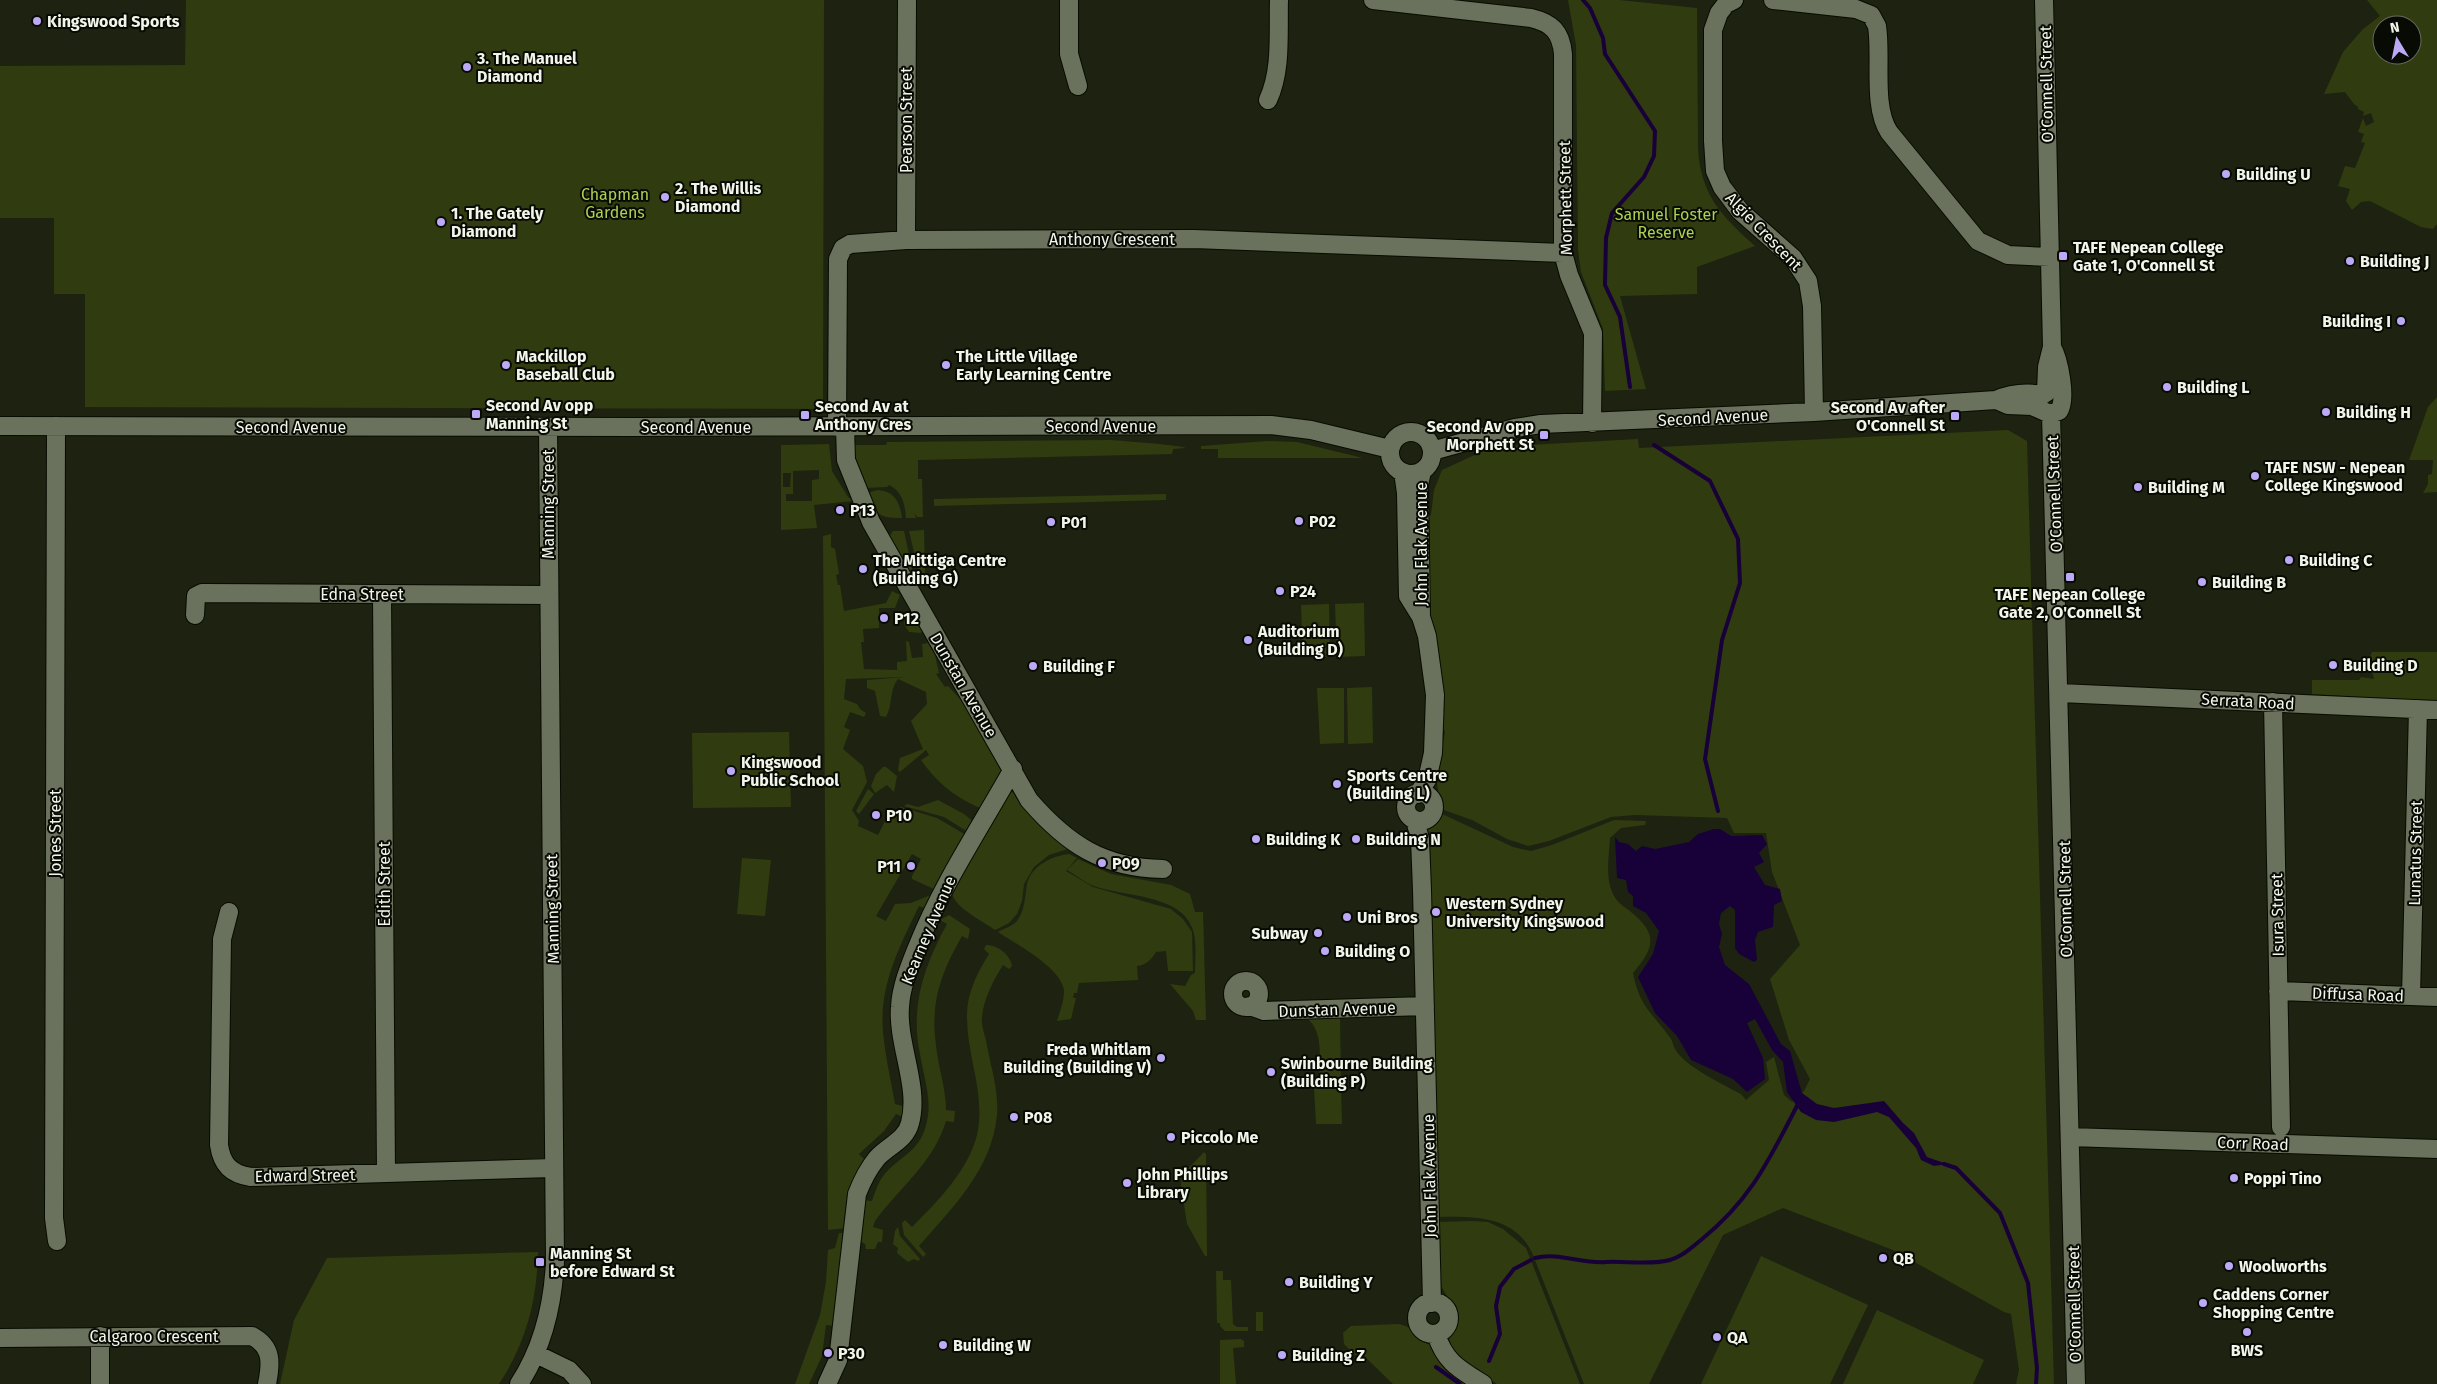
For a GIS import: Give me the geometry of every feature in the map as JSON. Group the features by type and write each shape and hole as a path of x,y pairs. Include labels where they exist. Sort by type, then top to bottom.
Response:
{"street":[{"name":"Pearson Street","path":"906,240 907,0"},
{"path":"1069,0 1069,54 1078,86"},
{"path":"1268,100 1274,88 1277,71 1279,0"},
{"name":"Morphett Street","path":"1373,0 1531,18 1545,22 1555,29 1560,36 1563,54 1563,253 1569,276 1593,333 1592,423"},
{"name":"Algie Crescent","path":"1734,0 1726,4 1719,13 1713,30 1713,141 1715,172 1722,187 1740,211 1799,265 1808,281 1812,306 1814,412"},
{"path":"1773,0 1856,9 1871,15 1877,26 1881,106 1884,123 1889,132 1978,241 1992,250 2008,256 2050,257"},
{"name":"O'Connell Street","path":"2044,0 2052,347 2047,367 2060,693 2076,1384"},
{"name":"Anthony Crescent","path":"841,427 838,255 843,248 855,243 906,240 1194,239 1563,253"},
{"name":"Second Avenue","path":"1432,451 1528,425 1814,412 1996,400 2009,394 2029,393 2049,402"},
{"name":"Second Avenue","path":"0,426 1271,426 1311,430 1390,448"},
{"name":"Jones Street","path":"56,426 54,1218 57,1241"},
{"name":"Manning Street","path":"519,1384 536,1354 547,1323 554,1279 548,427"},
{"name":"Dunstan Avenue","path":"841,427 846,460 871,522 1030,800 1046,820 1074,844 1111,862 1148,869 1163,869"},
{"path":"1409,432 1416,432 1427,439 1432,451 1430,463 1422,472 1409,474 1403,472 1391,460 1390,448 1397,437 1409,432"},
{"name":"John Flak Avenue","path":"1403,472 1406,501 1408,596 1421,617"},
{"name":"John Flak Avenue","path":"1422,472 1418,485 1421,617 1430,649 1435,703 1435,742 1425,790"},
{"name":"Edna Street","path":"195,615 196,598 199,593 548,595"},
{"name":"Edith Street","path":"382,595 386,1173"},
{"name":"Serrata Road","path":"2060,693 2437,710"},
{"name":"Isura Street","path":"2273,702 2281,1127"},
{"name":"Lunatus Street","path":"2411,996 2418,709"},
{"name":"Kearney Avenue","path":"827,1384 838,1360 857,1194 863,1179 873,1164 903,1136 910,1125 912,1098 900,1022 902,993 914,956 939,896 1013,769"},
{"path":"1425,790 1434,808 1431,815 1420,820 1408,815 1407,804 1411,797 1425,790"},
{"name":"John Flak Avenue","path":"1420,820 1432,1303 1441,1305 1448,1315 1446,1327 1436,1334 1442,1351 1453,1364 1483,1384"},
{"name":"Edward Street","path":"229,912 222,939 219,1145 224,1162 237,1174 251,1177 554,1168"},
{"name":"Diffusa Road","path":"2278,991 2437,997"},
{"name":"Dunstan Avenue","path":"1250,1006 1264,1011 1425,1006"},
{"name":"Corr Road","path":"2070,1137 2437,1150"},
{"path":"100,1336 100,1384"},
{"name":"Calgaroo Crescent","path":"0,1338 252,1336 264,1344 270,1358 267,1384"},
{"path":"536,1354 569,1370 582,1384"}],"green space":[{"name":"Chapman Gardens","path":"186,0 824,0 823,409 85,407 85,294 54,294 54,218 0,218 0,66 185,65"},
{"name":"Samuel Foster Reserve","path":"1568,0 1619,0 1697,8 1698,149 1700,165 1704,180 1715,204 1723,215 1755,246 1697,267 1697,294 1620,296 1646,389 1605,391 1603,329 1581,272 1578,250 1576,45"},
{"path":"2367,0 2437,0 2437,224 2433,229 2421,227 2370,201 2361,202 2352,210 2346,201 2350,189 2338,186 2345,166 2355,168 2365,143 2361,142 2364,134 2358,132 2363,118 2366,126 2374,122 2371,113 2363,116 2364,112 2358,109 2345,92 2324,94 2343,52 2363,29 2372,22 2372,65 2422,65 2422,15 2379,15"},
{"path":"2437,397 2437,492 2423,493 2428,484 2428,475 2432,474 2433,460 2409,460 2428,407"},
{"path":"2008,430 2027,441 2054,1384 2016,1384 2019,1370 2011,1314 2004,1312 1893,1250 1783,1208 1723,1235 1649,1384 1584,1384 1533,1255 1525,1242 1516,1232 1505,1225 1492,1221 1479,1218 1437,1217 1427,836 1429,826 1438,812 1513,847 1531,851 1552,845 1614,820 1646,821 1645,825 1621,828 1610,838 1608,861 1612,892 1619,903 1640,920 1649,934 1650,941 1646,956 1633,973 1639,994 1647,1009 1671,1039 1674,1048 1687,1062 1741,1094 1746,1100 1769,1080 1766,1062 1774,1057 1784,1095 1792,1102 1804,1091 1810,1079 1789,1040 1770,979 1800,945 1772,872 1766,833 1734,833 1727,818 1635,815 1611,817 1549,841 1528,846 1507,839 1472,820 1441,809 1437,783 1445,731 1441,729 1428,617 1425,516 1431,515 1434,490 1442,470 1492,447 1638,439 1639,448"},
{"path":"1111,440 1163,444 1186,448 1173,449 1172,454 918,460 918,479 922,479 923,517 917,517 914,513 916,518 906,518 902,498 893,487 889,485 887,487 865,488 857,465 853,445 886,445 887,442"},
{"path":"1268,441 1297,442 1363,458 1218,458 1218,449 1201,449 1201,446"},
{"path":"829,444 832,471 848,497 854,501 814,505 817,528 781,530 781,445","holes":["819,470 819,479 812,480 812,501 786,501 786,494 793,494 793,471","783,473 791,473 790,487 783,487"]},
{"path":"878,490 893,495 900,507 902,518 883,516 876,511 867,493"},
{"path":"1166,494 1166,500 934,506 934,499"},
{"path":"924,530 925,574 920,578 909,531"},
{"path":"893,531 904,531 915,582 888,538"},
{"path":"831,534 831,547 835,549 839,574 836,575 838,585 840,585 844,611 886,603 892,591 900,595 895,608 879,608 879,628 863,629 864,642 861,642 864,669 897,670 897,662 907,661 906,641 909,642 912,658 923,657 922,644 928,643 935,655 939,673 936,674 945,687 948,686 963,702 969,705 1003,765 1001,774 982,809 955,795 934,776 921,760 929,755 926,750 900,772 898,770 900,758 923,749 911,721 927,704 926,692 898,679 893,688 890,707 886,717 880,716 875,691 867,688 867,680 905,677 846,679 844,699 857,704 866,713 864,717 850,712 844,727 850,730 843,749 863,766 867,782 852,810 859,821 858,826 878,835 886,819 901,807 937,818 966,835 934,889 912,879 921,859 912,854 876,916 886,921 895,904 911,903 933,894 927,909 919,906 892,966 884,998 883,1031 885,1050 895,1104 906,1107 903,1117 896,1114 884,1131 859,1154 866,1161 847,1228 828,1230 823,536"},
{"path":"1364,603 1365,656 1337,657 1335,604"},
{"path":"1329,604 1330,657 1303,657 1301,605"},
{"path":"915,614 924,631 920,633 909,632 904,624 905,618"},
{"path":"2372,652 2437,652 2437,702 2312,694 2312,680 2359,680 2361,677 2374,679 2369,659"},
{"path":"1372,687 1373,743 1348,744 1347,688"},
{"path":"1317,688 1344,688 1344,743 1320,744"},
{"path":"789,732 791,807 693,808 692,733"},
{"path":"883,767 886,767 897,776 894,792 887,785 875,793 871,786 876,774"},
{"path":"868,789 874,794 859,814 856,811"},
{"path":"1010,792 1018,793 1068,849 1049,855 1034,867 1024,884 1022,901 1017,914 1009,923 995,930 965,910 954,898 951,891 952,883"},
{"path":"938,800 964,814 975,823 968,832 944,817 904,806 907,804 918,807"},
{"path":"1069,854 1077,858 1066,871 1093,887 1171,909 1183,919 1192,932 1193,971 1168,971 1166,951 1156,952 1148,962 1137,966 1138,980 1079,983 1077,993 1074,993 1073,998 1076,998 1071,1019 1057,1021 1064,995 1061,982 1047,965 1037,957 998,932 1019,918 1024,904 1027,884 1033,872 1050,859"},
{"path":"742,858 771,860 765,916 737,914"},
{"path":"1078,859 1111,874 1171,885 1190,894 1195,912 1203,912 1206,1020 1196,1020 1193,1011 1170,984 1185,986 1191,975 1195,973 1194,935 1187,918 1177,909 1165,903 1106,890 1087,883 1067,870"},
{"path":"949,915 970,929 968,939 962,936 948,963 936,1001 935,1029 938,1061 945,1094 946,1110 955,1111 954,1122 946,1121 941,1136 925,1162 875,1221 873,1227 883,1230 882,1242 878,1242 875,1249 866,1249 865,1244 858,1240 861,1200 872,1201 883,1176 914,1148 919,1142 926,1125 929,1107 917,1036 918,1003 926,971 947,924 940,920"},
{"path":"986,945 990,945 1006,954 1012,966 1009,969 1003,965 999,971 987,996 982,1017 982,1026 997,1096 994,1135 979,1170 969,1186 919,1246 926,1254 923,1257 904,1235 902,1223 905,1220 912,1227 951,1185 967,1161 977,1135 979,1120 978,1091 968,1033 967,1009 973,984 989,954 984,949"},
{"path":"1340,1017 1341,1081 1336,1082 1336,1077 1324,1077 1323,1082 1319,1082 1320,1047 1316,1030 1306,1018"},
{"path":"1314,1088 1341,1089 1342,1124 1316,1124"},
{"path":"1204,1152 1206,1154 1207,1256 1205,1256 1187,1224 1181,1185 1182,1175"},
{"path":"1437,1222 1488,1222 1503,1229 1526,1248 1580,1384 1497,1384 1460,1360 1451,1349 1449,1338 1456,1315 1452,1304 1439,1283"},
{"path":"898,1227 900,1236 920,1259 918,1261 914,1259 908,1262 897,1253 898,1248 893,1244 895,1231"},
{"path":"839,1233 846,1233 836,1326 826,1325 822,1356 809,1384 795,1384 820,1315 826,1282 828,1250 835,1248"},
{"path":"538,1252 535,1288 528,1321 516,1353 499,1384 280,1384 294,1320 327,1258"},
{"path":"1761,1256 1868,1305 1830,1384 1701,1384"},
{"path":"1216,1271 1223,1271 1223,1280 1231,1280 1233,1324 1237,1327 1248,1327 1248,1331 1225,1331 1220,1326 1220,1323 1217,1323"},
{"path":"1877,1310 1984,1360 1973,1384 1843,1384"},
{"path":"1256,1312 1263,1312 1263,1331 1256,1331"},
{"path":"1399,1324 1418,1333 1428,1341 1471,1384 1393,1384 1364,1356 1355,1355 1344,1344 1343,1333 1351,1326"},
{"path":"1241,1339 1244,1341 1244,1347 1233,1348 1236,1384 1220,1384 1220,1340"}],"shaded area":[{"path":"1720,829 1731,836 1762,835 1767,844 1759,853 1764,862 1754,867 1765,885 1780,889 1782,901 1774,905 1773,927 1758,932 1755,940 1757,960 1754,962 1739,954 1735,948 1735,910 1730,906 1721,913 1719,924 1722,934 1719,947 1725,965 1749,984 1781,1044 1790,1051 1802,1093 1817,1104 1834,1108 1884,1101 1914,1133 1927,1157 1947,1164 1934,1166 1921,1160 1916,1148 1889,1117 1877,1112 1834,1122 1816,1120 1801,1112 1787,1092 1783,1062 1772,1050 1755,1019 1747,1023 1763,1058 1765,1079 1747,1092 1733,1079 1691,1060 1677,1036 1655,1013 1638,977 1653,954 1659,931 1646,913 1633,906 1633,896 1628,892 1626,880 1617,878 1615,837 1619,842 1628,844 1636,851 1642,846 1655,849 1689,842 1698,834"}],"waterway":[{"path":"1583,0 1590,8 1603,38 1605,54 1655,131 1654,156 1644,177 1612,213 1606,238 1605,285 1620,317 1630,387"},
{"path":"1654,445 1710,481 1738,539 1740,583 1722,640 1705,759 1718,811"},
{"path":"1535,1258 1553,1256 1597,1262 1647,1263 1670,1260 1683,1254 1719,1225 1747,1193 1769,1159 1799,1102"},
{"path":"1944,1164 1956,1168 2000,1213 2028,1283 2037,1368 2036,1384"},
{"path":"1489,1361 1500,1334 1496,1306 1500,1287 1514,1269 1531,1260"},
{"path":"1436,1367 1460,1384"}],"place":[{"name":"Kingswood Sports","path":"37,21"},
{"name":"3. The Manuel Diamond","path":"467,67"},
{"name":"Building U","path":"2226,174"},
{"name":"2. The Willis Diamond","path":"665,197"},
{"name":"1. The Gately Diamond","path":"441,222"},
{"name":"TAFE Nepean College Gate 1, O'Connell St","path":"2063,256"},
{"name":"Building J","path":"2350,261"},
{"name":"Building I","path":"2401,321"},
{"name":"Mackillop Baseball Club","path":"506,365"},
{"name":"The Little Village Early Learning Centre","path":"946,365"},
{"name":"Building L","path":"2167,387"},
{"name":"Building H","path":"2326,412"},
{"name":"Second Av opp Manning St","path":"476,414"},
{"name":"Second Av at Anthony Cres","path":"805,415"},
{"name":"Second Av after O'Connell St","path":"1955,416"},
{"name":"Second Av opp Morphett St","path":"1544,435"},
{"name":"TAFE NSW - Nepean College Kingswood","path":"2255,476"},
{"name":"Building M","path":"2138,487"},
{"name":"P13","path":"840,510"},
{"name":"P02","path":"1299,521"},
{"name":"P01","path":"1051,522"},
{"name":"Building C","path":"2289,560"},
{"name":"The Mittiga Centre (Building G)","path":"863,569"},
{"name":"TAFE Nepean College Gate 2, O'Connell St","path":"2070,577"},
{"name":"Building B","path":"2202,582"},
{"name":"P24","path":"1280,591"},
{"name":"P12","path":"884,618"},
{"name":"Auditorium (Building D)","path":"1248,640"},
{"name":"Building D","path":"2333,665"},
{"name":"Building F","path":"1033,666"},
{"name":"Kingswood Public School","path":"731,771"},
{"name":"Sports Centre (Building L)","path":"1337,784"},
{"name":"P10","path":"876,815"},
{"name":"Building K","path":"1256,839"},
{"name":"Building N","path":"1356,839"},
{"name":"P09","path":"1102,863"},
{"name":"P11","path":"911,866"},
{"name":"Western Sydney University Kingswood","path":"1436,912"},
{"name":"Uni Bros","path":"1347,917"},
{"name":"Subway","path":"1318,933"},
{"name":"Building O","path":"1325,951"},
{"name":"Freda Whitlam Building (Building V)","path":"1161,1058"},
{"name":"Swinbourne Building (Building P)","path":"1271,1072"},
{"name":"P08","path":"1014,1117"},
{"name":"Piccolo Me","path":"1171,1137"},
{"name":"Poppi Tino","path":"2234,1178"},
{"name":"John Phillips Library","path":"1127,1183"},
{"name":"QB","path":"1883,1258"},
{"name":"Manning St before Edward St","path":"540,1262"},
{"name":"Woolworths","path":"2229,1266"},
{"name":"Building Y","path":"1289,1282"},
{"name":"Caddens Corner Shopping Centre","path":"2203,1303"},
{"name":"BWS","path":"2247,1332"},
{"name":"QA","path":"1717,1337"},
{"name":"Building W","path":"943,1345"},
{"name":"P30","path":"828,1353"},
{"name":"Building Z","path":"1282,1355"}]}
